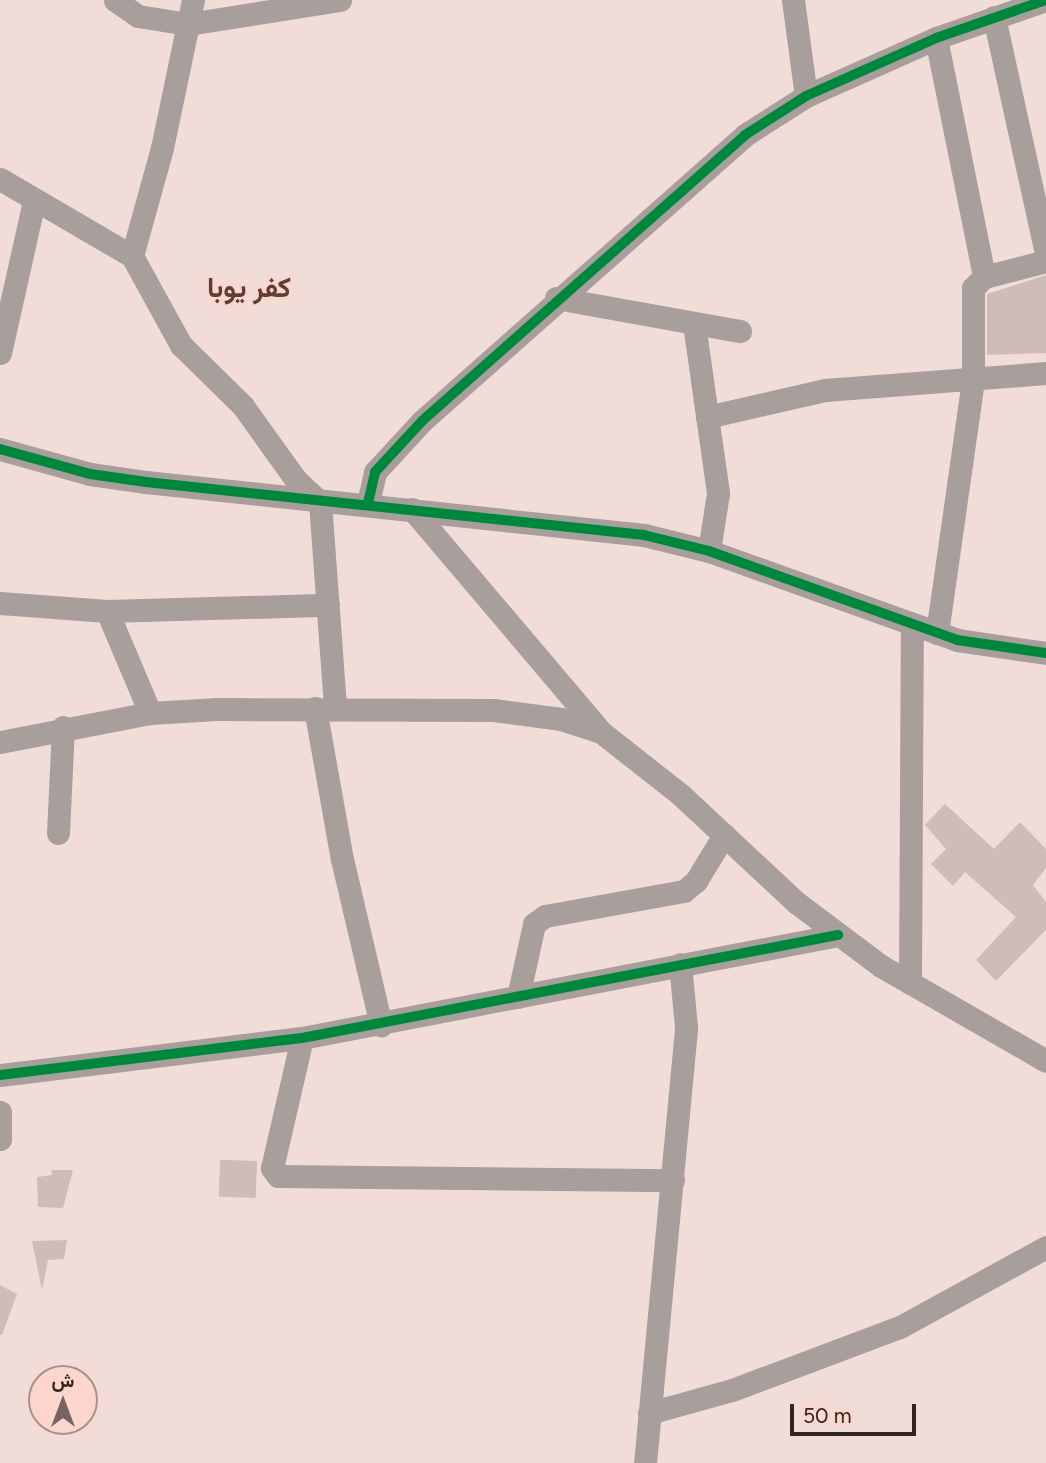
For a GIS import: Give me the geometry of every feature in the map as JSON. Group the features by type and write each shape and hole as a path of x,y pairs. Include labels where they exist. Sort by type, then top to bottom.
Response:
{"street":[{"path":"115,0 138,16 188,24 340,0"},
{"path":"132,256 162,148 194,0"},
{"path":"793,0 806,96"},
{"path":"368,503 374,472 387,456 556,298 716,156 806,96 936,38 1046,0"},
{"path":"994,18 1046,254"},
{"path":"936,38 984,276"},
{"path":"0,179 132,256 181,345 243,406 296,480 320,502 328,605 325,708 342,859 381,1025"},
{"path":"0,353 34,201"},
{"path":"937,633 973,381 972,294 984,276 1046,261"},
{"path":"556,298 740,331"},
{"path":"694,324 718,494 709,551"},
{"path":"707,417 825,390 973,381 1046,373"},
{"path":"0,449 90,474 320,502 368,503 606,529 709,551 937,633 1046,653"},
{"path":"412,509 601,732 838,935 911,983 1046,1061"},
{"path":"0,603 107,611 328,605"},
{"path":"107,611 150,713"},
{"path":"911,983 912,625"},
{"path":"0,742 63,727 150,713 325,708 526,713 601,732"},
{"path":"58,833 63,727"},
{"path":"518,997 534,924 545,916 684,891 696,881 724,835"},
{"path":"0,1075 302,1038 381,1025 680,964 762,954 838,935"},
{"path":"645,1463 686,1027 680,964"},
{"path":"302,1038 272,1168 278,1176 673,1180"},
{"path":"0,1112 0,1139"},
{"path":"649,1413 743,1386 900,1326 1046,1247"}],"building":[{"path":"1046,275 1046,353 987,355 987,294"},
{"path":"945,804 994,849 1020,822 1046,849 1046,868 1033,885 1046,902 1046,930 996,981 976,960 1016,917 965,872 953,886 931,864 946,849 925,825"},
{"path":"220,1160 257,1161 256,1198 219,1197"},
{"path":"51,1170 73,1170 63,1208 38,1207 37,1177 52,1175"},
{"path":"67,1240 64,1259 48,1260 42,1290 32,1241"},
{"path":"0,1285 17,1294 2,1335 0,1335"}],"cycle path":[{"path":"368,503 375,472 422,421 745,135 806,96 936,38 1046,0"},
{"path":"0,449 90,474 146,482 644,535 709,551 957,640 1046,653"},
{"path":"0,1075 302,1038 838,935"}],"district":[{"name":"كفر يوبا","path":"249,287"}]}
